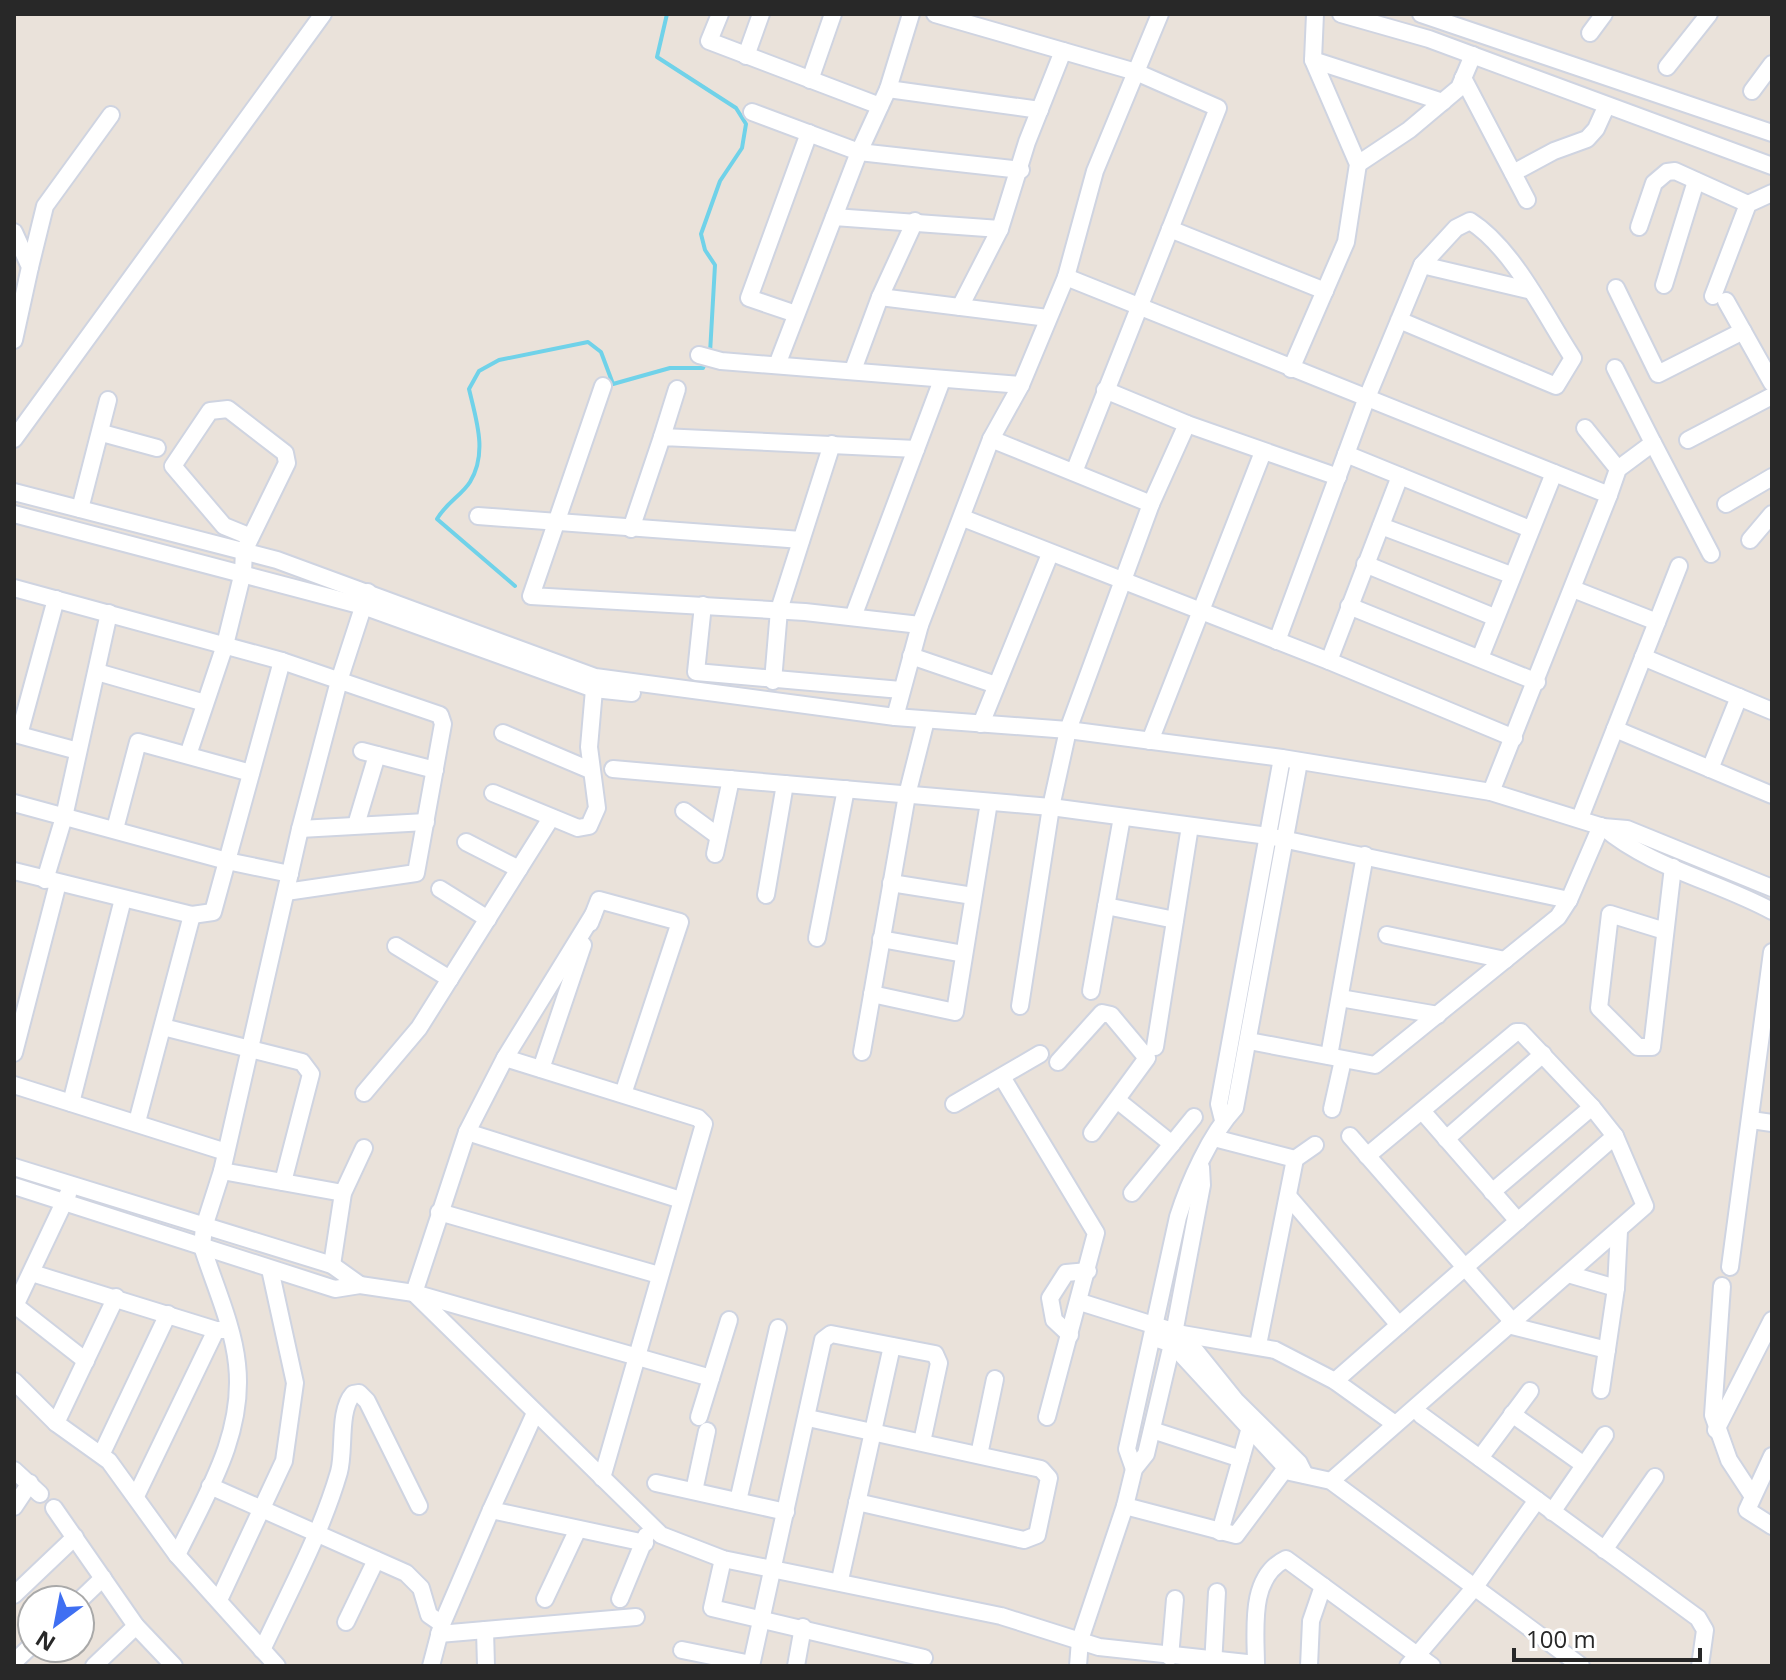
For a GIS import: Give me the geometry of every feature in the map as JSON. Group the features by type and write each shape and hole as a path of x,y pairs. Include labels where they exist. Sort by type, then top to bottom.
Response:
{"street":[{"path":"14,439 323,14"},
{"path":"720,14 709,41 880,106"},
{"path":"746,56 761,14"},
{"path":"810,80 833,14"},
{"path":"777,365 859,152 888,89 911,14"},
{"path":"935,14 1136,72 1218,108 1074,472"},
{"path":"895,717 920,625 991,439 1021,385 1066,277 1095,171 1160,14"},
{"path":"1291,369 1346,242 1358,164 1313,60 1315,14"},
{"path":"1341,14 1429,39 1772,166"},
{"path":"1590,33 1604,14"},
{"path":"1667,67 1709,14"},
{"path":"1429,39 1428,16 1456,19 1772,133"},
{"path":"960,307 1000,229 1063,51"},
{"path":"1358,164 1459,88 1473,55"},
{"path":"1313,60 1443,102"},
{"path":"1752,91 1772,64"},
{"path":"1463,78 1527,200"},
{"path":"888,89 1040,110"},
{"path":"1513,173 1554,151 1587,139 1596,129 1606,107"},
{"path":"752,112 859,152 1021,170"},
{"path":"14,340 45,206 111,115"},
{"path":"796,314 749,298 809,133"},
{"path":"1639,227 1654,183 1661,175 1675,171 1748,204 1772,193"},
{"path":"1664,285 1696,181"},
{"path":"1748,204 1720,298 1772,383"},
{"path":"834,217 1000,229"},
{"path":"853,370 880,297 915,221"},
{"path":"1277,641 1366,400 1399,320 1422,265 1456,228 1470,221 1483,229 1507,255 1573,358 1556,386 1399,320"},
{"path":"1170,229 1325,291"},
{"path":"14,232 30,267"},
{"path":"1422,265 1528,290"},
{"path":"1066,277 1609,495"},
{"path":"1616,288 1658,374 1743,331"},
{"path":"880,297 1048,318"},
{"path":"699,355 721,361 1021,385"},
{"path":"1615,368 1711,554"},
{"path":"853,617 942,380"},
{"path":"603,386 531,596 779,610 920,625"},
{"path":"631,529 677,389"},
{"path":"1105,390 1187,424 1338,477"},
{"path":"1688,440 1772,396"},
{"path":"80,509 108,400"},
{"path":"188,755 225,645 247,544 288,458 228,409 217,408 210,411 173,466 224,526 247,544"},
{"path":"1020,1006 1051,807 1068,730 1151,504 1187,424"},
{"path":"1585,428 1618,469"},
{"path":"102,433 157,448"},
{"path":"662,437 916,449"},
{"path":"991,439 1151,504"},
{"path":"1491,792 1537,682 1618,469 1653,443"},
{"path":"773,681 779,610 832,444"},
{"path":"1150,741 1263,452"},
{"path":"1346,454 1530,529"},
{"path":"1480,658 1554,473"},
{"path":"1329,661 1400,476"},
{"path":"1726,504 1772,477"},
{"path":"14,492 247,544 366,599 600,684 626,689 670,689 895,717 1068,730 1290,760 1491,792 1602,826 1627,829 1772,888"},
{"path":"14,514 243,572 366,599"},
{"path":"1750,540 1772,514"},
{"path":"478,516 801,540"},
{"path":"963,518 1329,661 1514,738"},
{"path":"1381,526 1511,575"},
{"path":"981,724 1050,554"},
{"path":"1365,564 1494,617"},
{"path":"1580,818 1679,566"},
{"path":"14,588 282,661 440,715 443,724 419,868 411,876 286,892"},
{"path":"1573,589 1657,622"},
{"path":"56,599 19,735 78,751"},
{"path":"177,1555 230,1446 235,1409 237,1364 222,1330 202,1246 204,1227 222,1171 300,829 339,681 366,599"},
{"path":"703,605 696,672 901,690"},
{"path":"1349,606 1537,682"},
{"path":"14,1053 109,613"},
{"path":"911,656 996,685"},
{"path":"1643,657 1772,711"},
{"path":"14,871 192,915 213,912 282,661"},
{"path":"97,672 205,703"},
{"path":"493,793 578,828 589,826 597,808 590,770 600,684"},
{"path":"1710,769 1739,697"},
{"path":"862,1052 907,795 926,720"},
{"path":"1615,729 1772,795"},
{"path":"503,733 590,770"},
{"path":"115,829 138,742 251,773"},
{"path":"356,825 370,753 435,770"},
{"path":"1078,1666 1080,1640 1125,1506 1134,1469 1146,1454 1152,1430 1168,1334 1202,1185 1201,1167 1223,1120 1235,1108 1249,1041 1290,760"},
{"path":"613,769 1051,807 1190,826 1365,855 1569,900"},
{"path":"715,854 731,779"},
{"path":"766,895 785,784"},
{"path":"817,938 846,789"},
{"path":"872,994 955,1012 989,802"},
{"path":"14,803 227,861 290,874"},
{"path":"684,811 718,836"},
{"path":"1091,991 1122,817"},
{"path":"364,1093 405,1048 551,818"},
{"path":"300,829 426,822"},
{"path":"1155,1047 1190,826"},
{"path":"1602,826 1625,845 1735,891 1772,911"},
{"path":"1249,1041 1375,1065 1558,917 1569,900 1602,826"},
{"path":"1223,1120 1219,1104 1277,838"},
{"path":"466,842 519,869"},
{"path":"1332,1109 1340,998 1365,855"},
{"path":"1665,931 1610,914 1599,1008 1638,1047 1652,1047 1673,867"},
{"path":"891,883 973,896"},
{"path":"440,889 488,919"},
{"path":"71,1103 123,899"},
{"path":"541,1069 599,900 680,922 623,1094"},
{"path":"1106,906 1175,920"},
{"path":"137,1122 192,915"},
{"path":"414,1293 467,1132 505,1058 593,915"},
{"path":"1387,935 1505,960"},
{"path":"881,939 964,954"},
{"path":"396,946 450,979"},
{"path":"1730,1267 1768,1022 1772,952"},
{"path":"1340,998 1438,1015"},
{"path":"1058,1062 1098,1015 1111,1015 1147,1060 1092,1133"},
{"path":"163,1027 302,1062 311,1074 283,1182"},
{"path":"1331,1481 1641,1212 1645,1202 1615,1136 1524,1034 1516,1032 1367,1156"},
{"path":"954,1104 1040,1054"},
{"path":"1446,1139 1543,1054"},
{"path":"505,1058 698,1118 704,1124 602,1478"},
{"path":"1002,1077 1094,1225 1096,1244 1047,1417"},
{"path":"14,1085 226,1152"},
{"path":"1117,1100 1172,1144"},
{"path":"1492,1192 1592,1107"},
{"path":"1423,1112 1518,1221"},
{"path":"1751,1120 1772,1123"},
{"path":"1132,1193 1189,1122 1212,1142 1295,1159"},
{"path":"467,1132 681,1200"},
{"path":"1350,1136 1510,1323 1607,1350"},
{"path":"1335,1381 1615,1136"},
{"path":"1258,1345 1295,1159 1315,1145"},
{"path":"332,1265 343,1193 364,1148"},
{"path":"14,1167 332,1265 370,1286"},
{"path":"222,1171 343,1193"},
{"path":"71,1184 66,1201 15,1307 86,1361"},
{"path":"14,1186 335,1289 370,1286 414,1293 711,1378"},
{"path":"1288,1196 1399,1325"},
{"path":"439,1212 659,1275"},
{"path":"1601,1390 1616,1288 1619,1231"},
{"path":"219,1600 284,1461 295,1383 270,1269"},
{"path":"1070,1335 1054,1320 1050,1298 1066,1273 1088,1271"},
{"path":"32,1273 222,1330"},
{"path":"1568,1274 1616,1288"},
{"path":"1722,1286 1711,1399 1716,1430 1729,1460 1752,1495"},
{"path":"414,1293 661,1535 723,1559 840,1580 1001,1616 1129,1653 1256,1665 1258,1594 1279,1563 1289,1559 1411,1660 1432,1666"},
{"path":"56,1423 116,1297"},
{"path":"1080,1302 1168,1334 1258,1345 1287,1355 1335,1381 1395,1424"},
{"path":"102,1453 168,1314"},
{"path":"694,1491 711,1378 729,1320"},
{"path":"1716,1430 1772,1320"},
{"path":"738,1501 778,1328"},
{"path":"137,1494 222,1330"},
{"path":"682,1650 751,1665 770,1566 786,1512 823,1340 831,1334 935,1354 939,1363 922,1442"},
{"path":"1168,1334 1249,1431 1286,1468 1331,1481 1581,1666"},
{"path":"1134,1469 1127,1449 1168,1334"},
{"path":"1168,1334 1299,1463 1305,1475"},
{"path":"840,1580 892,1346"},
{"path":"979,1455 995,1379"},
{"path":"14,1381 56,1423 102,1453 137,1494 177,1555 277,1666"},
{"path":"1480,1458 1530,1391"},
{"path":"262,1650 316,1534 338,1473 347,1405 353,1394 359,1393 367,1401 419,1506"},
{"path":"431,1666 454,1599 535,1413"},
{"path":"1512,1414 1584,1465"},
{"path":"1421,1415 1703,1624 1700,1666"},
{"path":"808,1418 1047,1473 1037,1535 1031,1539 857,1502"},
{"path":"1152,1430 1241,1459"},
{"path":"1220,1532 1249,1431"},
{"path":"1552,1512 1605,1435"},
{"path":"1772,1456 1747,1510 1772,1526"},
{"path":"1125,1506 1231,1535 1243,1529 1286,1468"},
{"path":"14,1470 35,1489 14,1507"},
{"path":"1604,1550 1655,1477"},
{"path":"656,1483 786,1512"},
{"path":"210,1486 412,1578 421,1588 429,1615 443,1627 477,1631 636,1617"},
{"path":"1411,1660 1474,1588 1537,1500"},
{"path":"54,1508 136,1626 174,1666"},
{"path":"491,1510 645,1543"},
{"path":"620,1599 645,1543 648,1523"},
{"path":"545,1599 578,1529"},
{"path":"14,1595 75,1537"},
{"path":"723,1559 712,1608 924,1658"},
{"path":"346,1622 376,1560"},
{"path":"96,1585 103,1578"},
{"path":"1309,1666 1311,1621 1323,1586"},
{"path":"1214,1663 1217,1592"},
{"path":"1170,1657 1175,1599"},
{"path":"94,1666 136,1626"},
{"path":"796,1666 803,1627"},
{"path":"477,1631 486,1666"}],"waterway":[{"path":"667,14 657,57 736,108 746,124 742,148 720,181 701,234 705,250 715,265 710,353"},
{"path":"515,586 437,519 467,487 475,471 479,436 469,389 479,371 499,360 588,342 601,352 613,384 670,368 703,368 706,361"}]}
